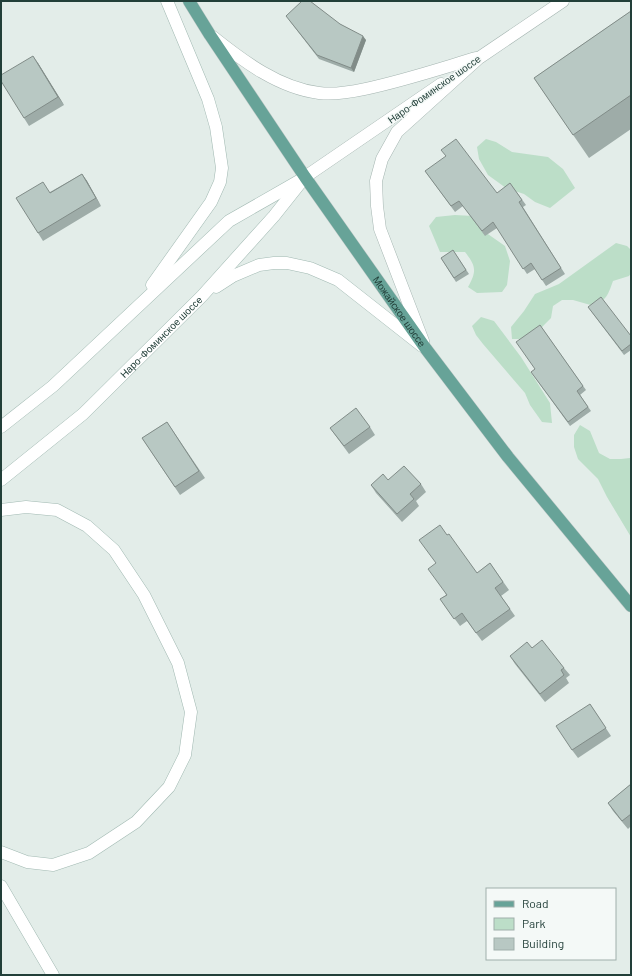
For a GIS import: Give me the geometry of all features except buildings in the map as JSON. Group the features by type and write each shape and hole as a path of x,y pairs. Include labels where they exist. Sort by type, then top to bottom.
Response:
{"main road":[{"path":"137,306 211,202 220,182 222,168 216,127 208,99 167,1"},
{"name":"Можайское шоссе","path":"189,1 305,177 426,349 508,457 631,606"},
{"name":"Наро-Фоминское шоссе","path":"1,427 53,386 229,220 305,177 563,1"},
{"path":"210,35 242,60 272,77 298,88 320,93 355,91 391,84 480,58"},
{"path":"426,349 380,229 376,181 382,159 397,132 480,58"},
{"name":"Наро-Фоминское шоссе","path":"1,480 83,414 202,296 274,216 305,177"},
{"path":"202,296 233,276 259,265 287,263 310,268 338,280 426,349"},
{"path":"1,510 26,507 57,510 87,526 114,550 144,595 178,663 191,712 185,755 169,787 136,822 89,853 53,865 27,862 1,852"},
{"path":"1,886 53,975"}],"green space":[{"path":"486,139 496,142 512,152 548,157 563,169 575,188 550,208 535,202 524,194 506,188 488,175 479,159 477,147"},
{"path":"455,215 473,216 485,232 505,246 510,261 507,285 502,292 477,293 468,287 473,277 474,269 465,252 440,252 429,226 436,217"},
{"path":"616,243 627,246 631,250 631,273 629,276 613,281 608,293 602,301 594,306 573,300 562,300 553,306 551,318 539,330 523,339 512,339 511,327 535,294 559,284"},
{"path":"481,317 494,321 521,357 550,403 552,423 542,422 530,405 525,393 476,335 472,326"},
{"path":"580,425 590,431 599,453 610,459 630,458 631,537 598,479 578,459 574,447 574,435"}]}
